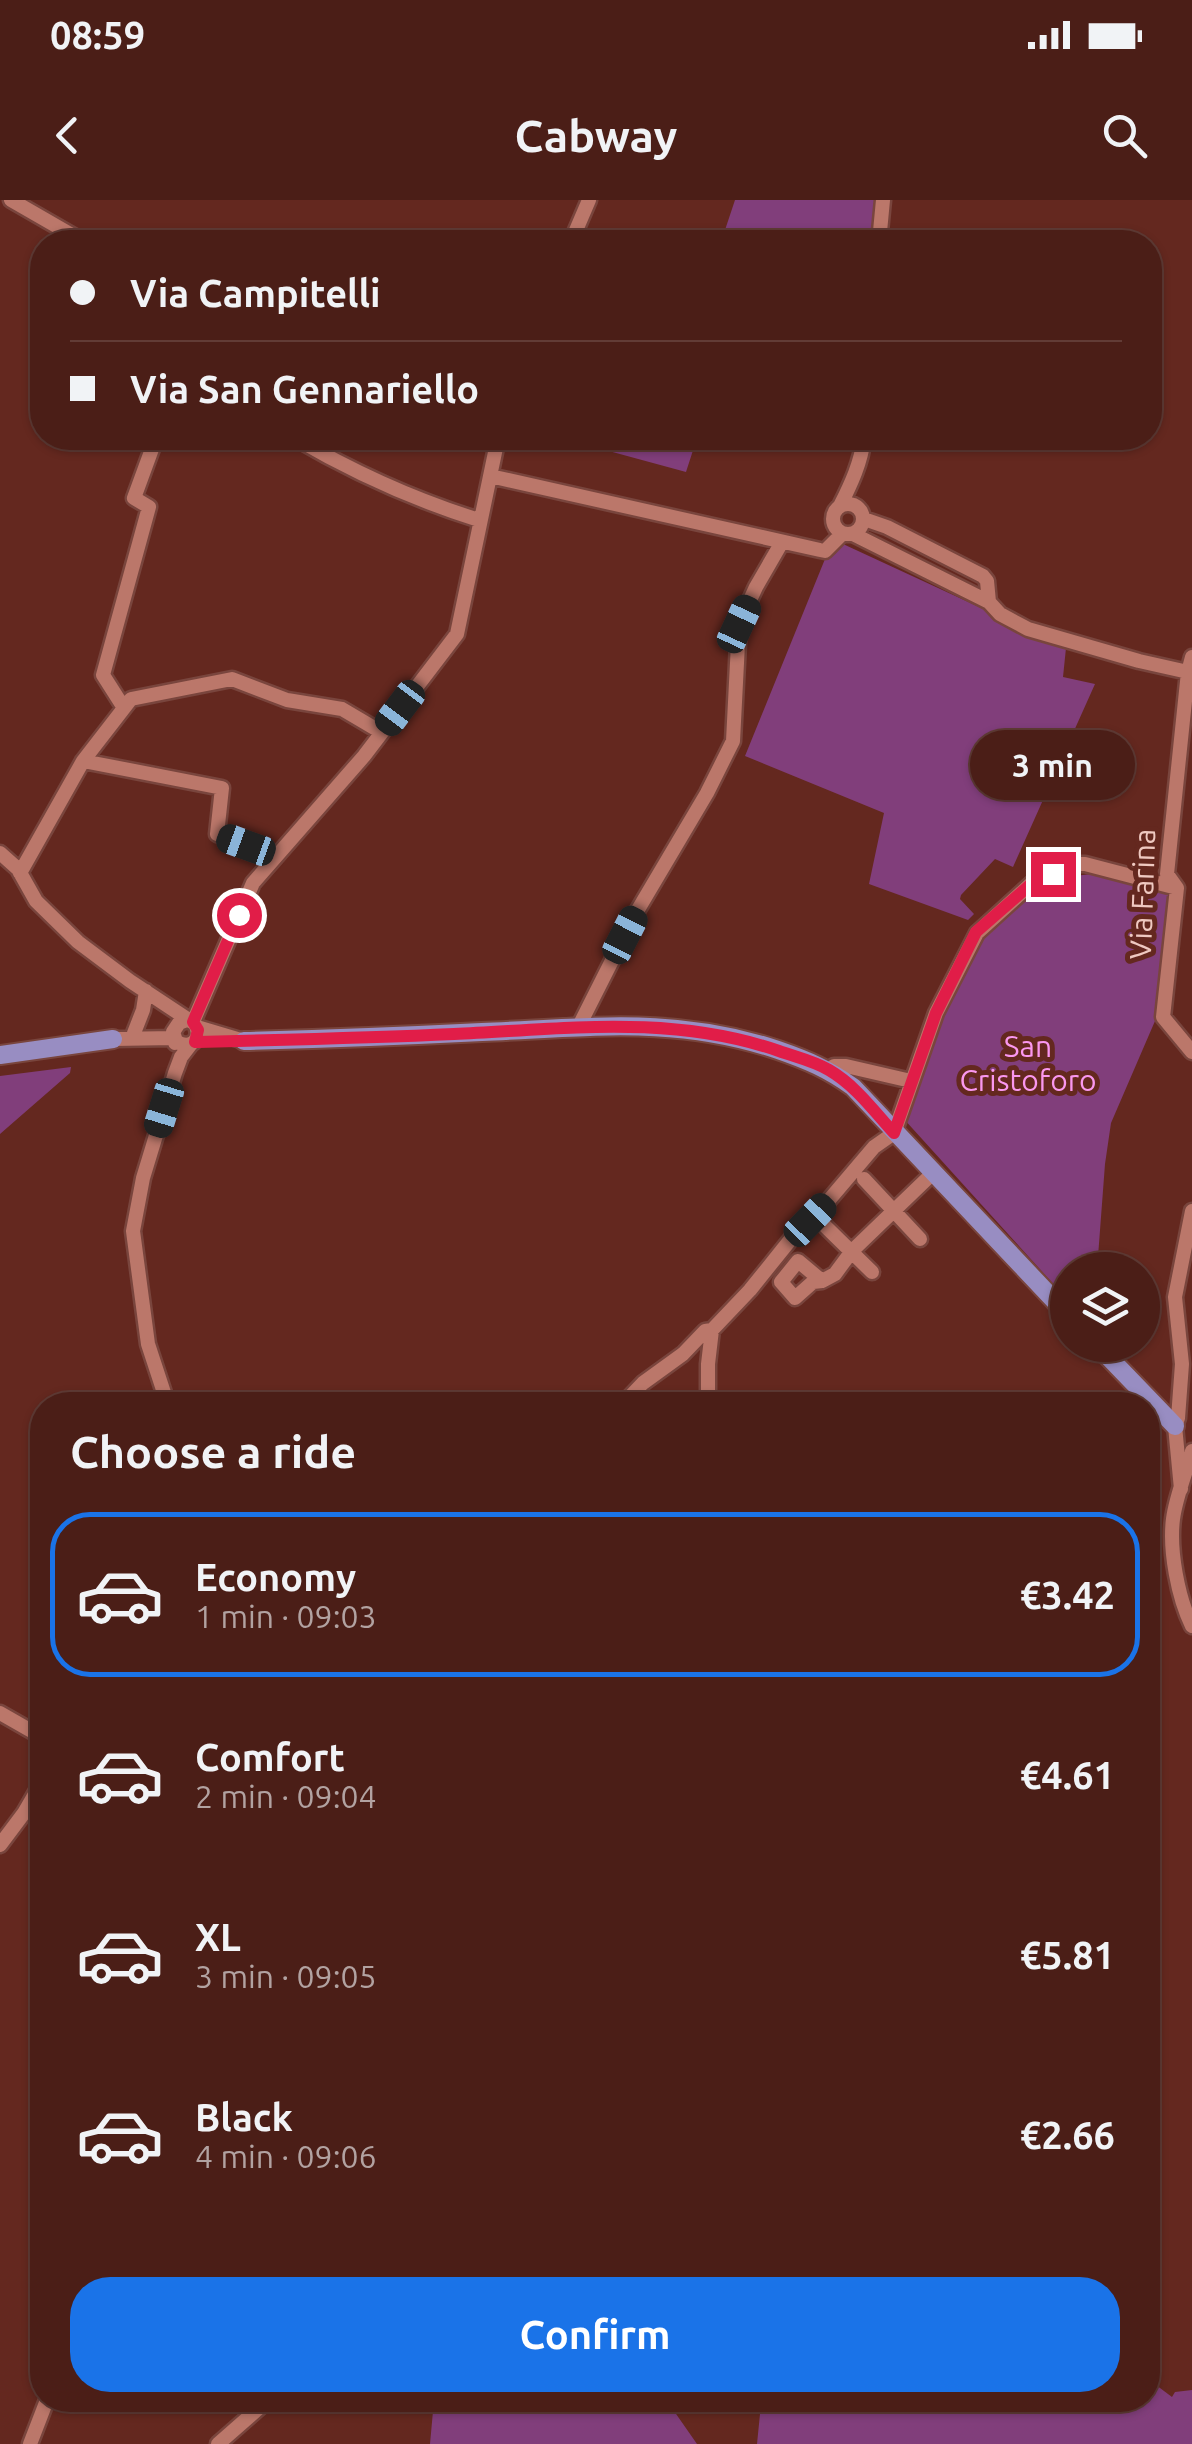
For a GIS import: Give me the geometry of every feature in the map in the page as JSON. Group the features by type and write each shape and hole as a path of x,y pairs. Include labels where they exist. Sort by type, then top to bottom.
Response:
{"main road":[{"path":"244,1041 628,1025 725,1034 760,1044 829,1070 853,1088 1050,1295"},
{"path":"0,1054 113,1039"},
{"path":"1113,1362 1142,1392"},
{"path":"1160,1411 1174,1426"}],"street":[{"path":"11,200 63,230"},
{"path":"576,230 589,200"},
{"path":"880,230 883,200"},
{"path":"124,708 103,675 149,507 134,498 152,450"},
{"path":"316,450 380,482 480,520"},
{"path":"164,1392 148,1344 133,1232 142,1178 186,1031 253,883 382,732 457,634 495,450"},
{"path":"861,450 855,476 834,512 843,530 989,602 1000,614 1028,629 1138,662 1191,667"},
{"path":"490,476 820,550 843,530 861,528 855,476"},
{"path":"840,506 847,504 983,576 989,602"},
{"path":"579,1026 636,913 733,741 739,624 782,542"},
{"name":"Via Farina","path":"1191,667 1166,874 1176,888 1163,1016 1192,1052"},
{"path":"20,873 83,760 131,699 232,679 286,700 342,709 382,732"},
{"path":"83,760 222,788 216,834 276,856"},
{"path":"0,852 20,873 36,901 78,942 152,996 186,1031"},
{"path":"708,1392 712,1330 874,1147 894,1133 936,1013 976,932 1031,884 1075,864 1176,888"},
{"path":"134,1033 152,996"},
{"path":"113,1039 186,1031"},
{"path":"113,1039 134,1033 186,1031 244,1041"},
{"path":"829,1070 846,1066 911,1081"},
{"path":"822,1281 834,1274 852,1251 933,1174"},
{"path":"864,1179 920,1239"},
{"path":"1188,1493 1174,1426 1182,1364 1175,1297 1192,1211"},
{"path":"824,1224 872,1272"},
{"path":"634,1392 705,1331 712,1330"},
{"path":"1174,1426 1192,1449 1188,1493 1173,1519 1174,1561 1184,1609 1192,1626"},
{"path":"0,1713 30,1729"},
{"path":"0,1845 30,1803"},
{"path":"30,2444 42,2412"},
{"path":"218,2444 254,2412"}],"green space":[{"path":"735,200 875,200 875,230 725,230"},
{"path":"605,450 693,450 686,472"},
{"path":"843,544 1059,644 1066,648 1063,677 1095,684 1013,867 995,859 961,895 960,899 974,914 968,920 869,884 884,813 745,756 825,559"},
{"name":"San Cristoforo","path":"1092,874 1168,892 1169,900 1155,1021 1111,1123 1098,1252 1050,1252 1050,1280 903,1118 939,1016 975,947 996,923 1024,901 1074,876"},
{"path":"71,1067 70,1073 0,1134 0,1076"},
{"path":"1160,2388 1172,2397 1175,2392 1192,2390 1192,2444 757,2444 760,2414 1160,2412"},
{"path":"433,2412 675,2412 697,2444 430,2444"}],"route":[{"path":"239,915 193,1022 198,1030 195,1042 604,1025 725,1034 829,1070 853,1088 894,1133 936,1013 976,932 1031,884 1053,874"}]}
